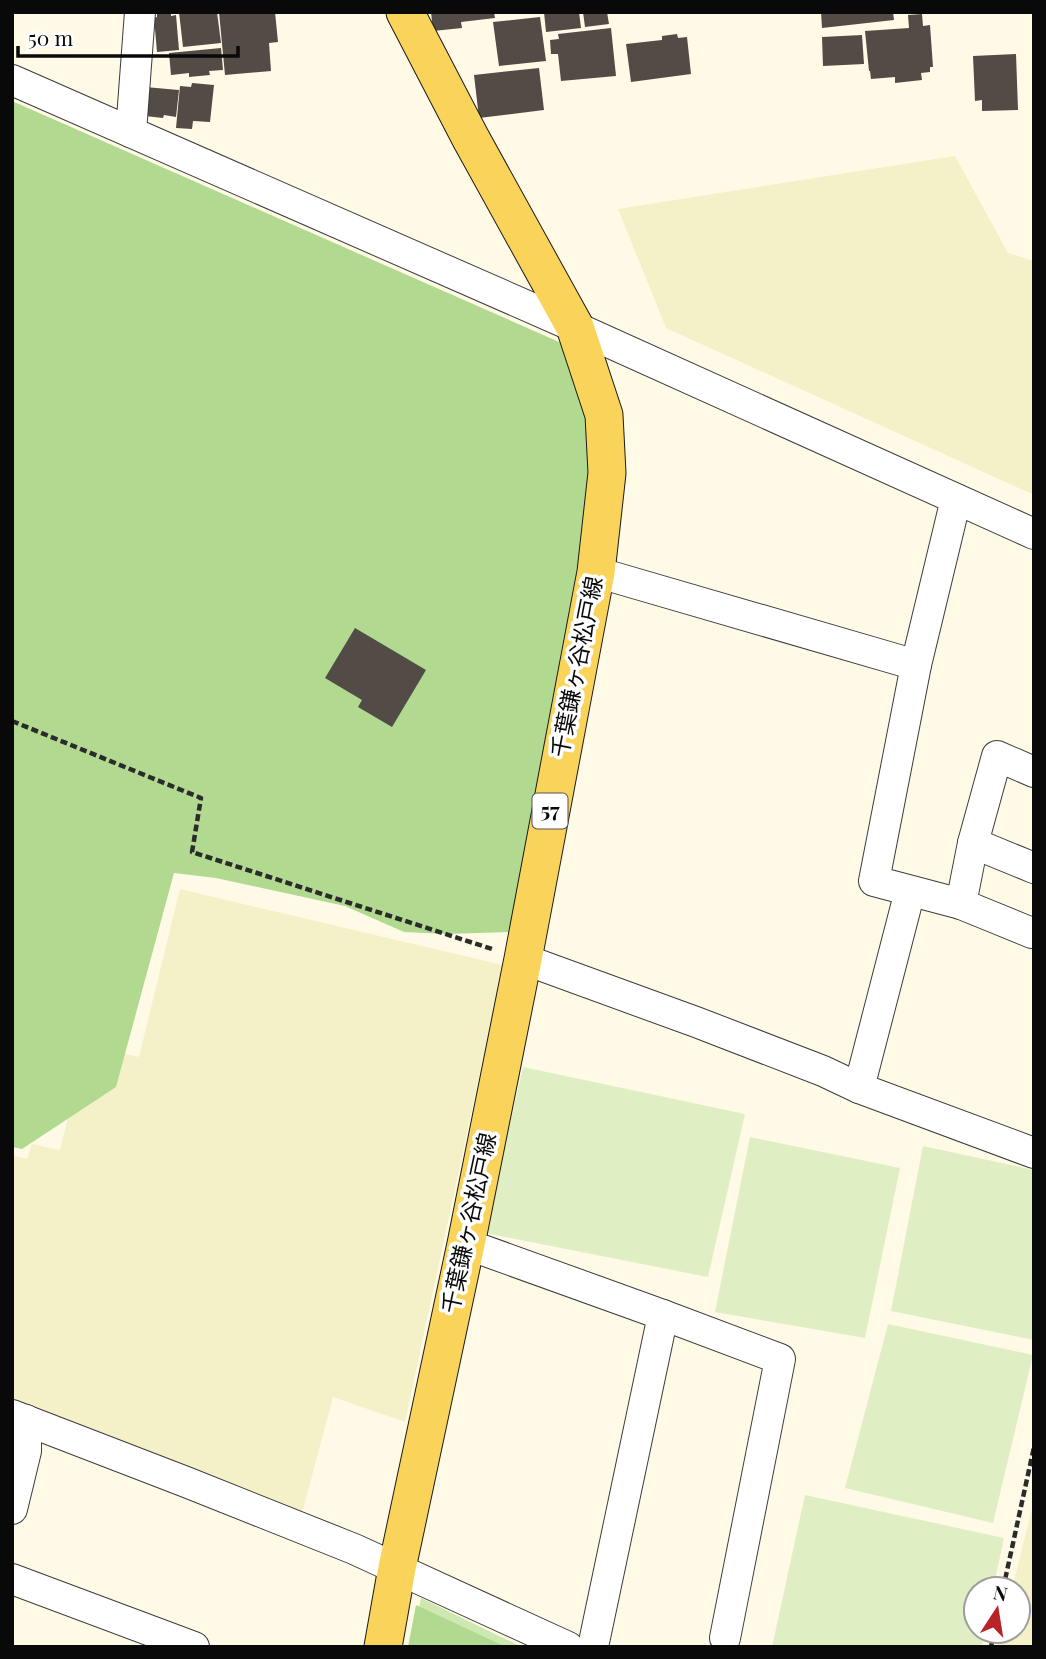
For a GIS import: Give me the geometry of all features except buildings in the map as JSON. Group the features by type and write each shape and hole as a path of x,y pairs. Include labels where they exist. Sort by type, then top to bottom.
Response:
{"main road":[{"name":"千葉鎌ヶ谷松戸線","path":"383,1647 523,959 596,572 607,473 604,415 575,327 470,137 405,12"}],"street":[{"path":"131,132 140,12"},
{"path":"12,80 575,327 1034,534"},
{"path":"956,499 916,665 874,881 961,904 1032,933"},
{"path":"596,572 916,665"},
{"path":"961,904 973,843 997,756 1034,772"},
{"path":"973,843 1034,868"},
{"path":"859,1088 910,891"},
{"path":"523,959 696,1022 859,1088 1034,1153"},
{"path":"466,1244 780,1359 725,1638"},
{"path":"593,1647 663,1315"},
{"path":"19,1417 397,1568 568,1647"},
{"path":"12,1509 26,1451 19,1417"},
{"path":"12,1579 194,1647"}],"path":[{"path":"12,721 201,798 192,852 523,959"},
{"path":"1006,1575 1034,1447"}],"shaded area":[{"path":"955,156 1008,253 1034,261 1034,495 666,328 618,209"},
{"path":"180,889 503,965 405,1422 333,1397 302,1513 12,1399 12,1155 27,1159 32,1144 60,1150 86,1045 139,1057"},
{"path":"1034,1501 1034,1647 998,1647 1032,1645 1032,1575 1016,1575"}],"green space":[{"path":"12,101 566,345 619,504 543,931 446,934 404,932 345,906 216,878 174,873 116,1087 22,1149 12,1147"},
{"path":"523,1067 745,1114 708,1277 485,1233"},
{"path":"750,1137 900,1168 865,1338 715,1312"},
{"path":"923,1146 1034,1170 1034,1340 891,1311"},
{"path":"888,1324 1033,1355 993,1523 845,1488"},
{"path":"805,1495 1004,1538 996,1575 962,1575 962,1645 982,1647 772,1647"},
{"path":"421,1598 522,1647 411,1647"},
{"path":"416,1605 506,1647 408,1647"}]}
